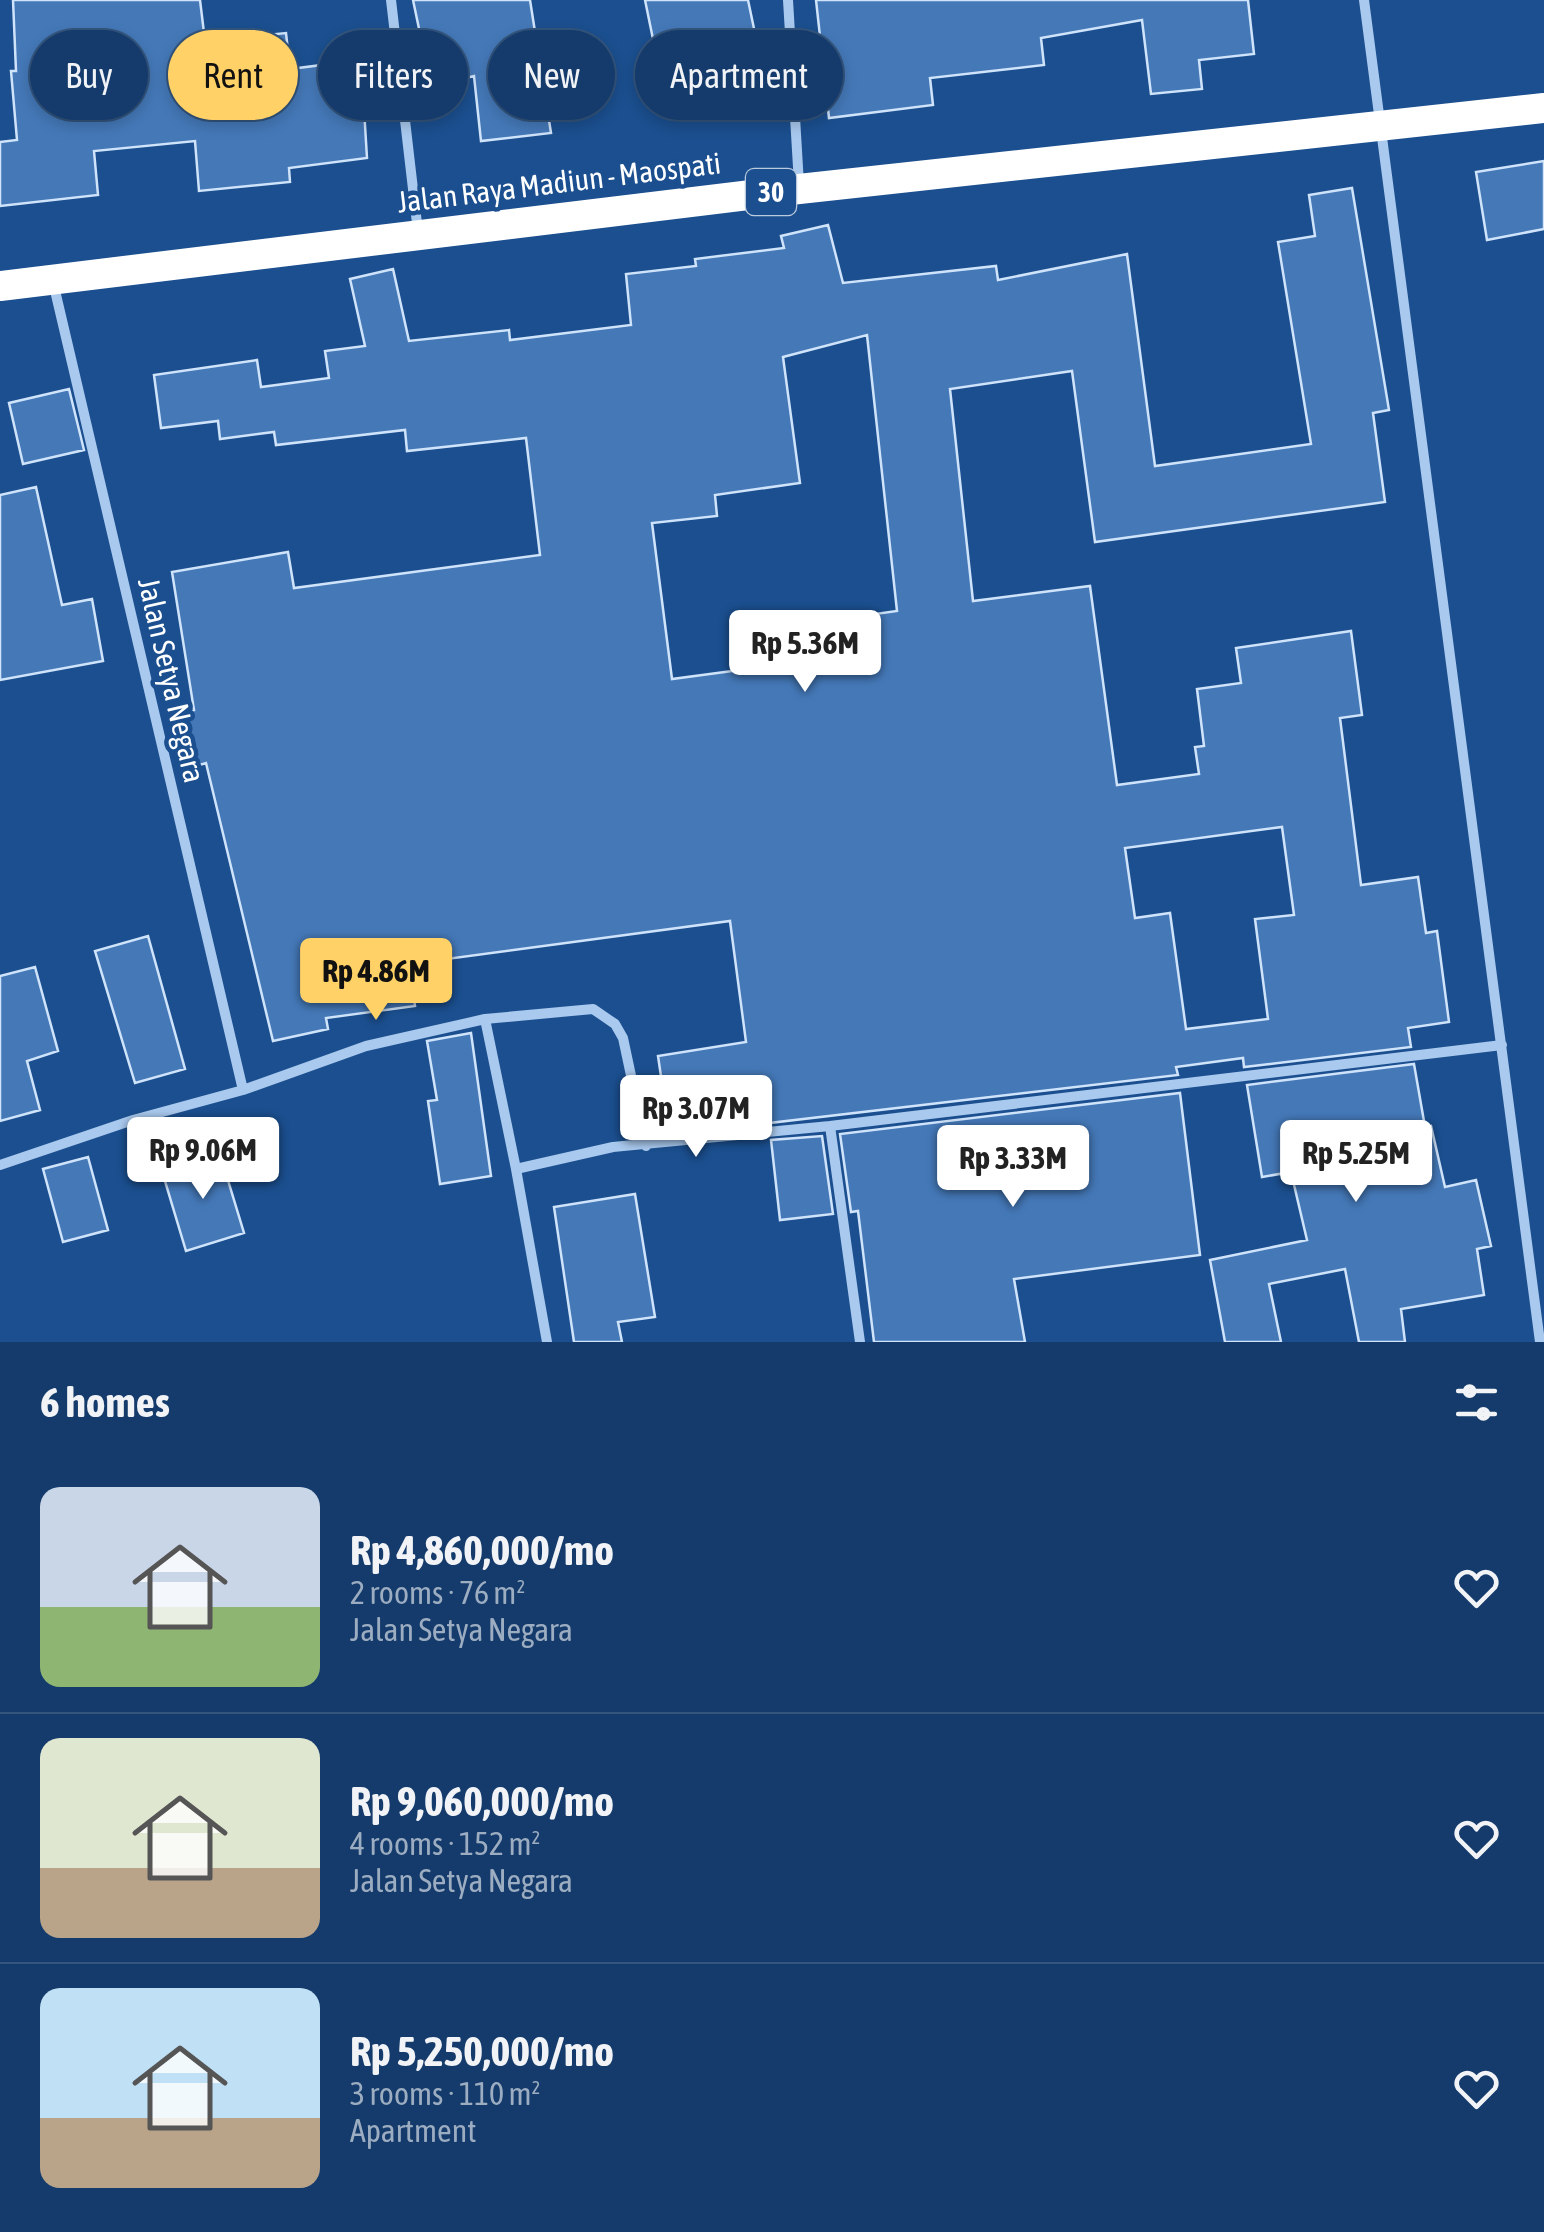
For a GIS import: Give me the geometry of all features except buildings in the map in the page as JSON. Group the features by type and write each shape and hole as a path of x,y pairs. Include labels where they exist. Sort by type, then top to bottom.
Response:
{"highway":[{"name":"Jalan Raya Madiun - Maospati","path":"0,286 799,189 1544,108"}],"street":[{"path":"391,0 418,233"},
{"path":"788,0 799,189"},
{"path":"1364,0 1540,1342"},
{"name":"Jalan Setya Negara","path":"52,281 243,1090"},
{"path":"0,1165 133,1120 243,1090 366,1046 485,1020 594,1009 615,1024 622,1038 646,1146"},
{"path":"485,1020 547,1342"},
{"path":"516,1169 614,1147 830,1126 1502,1045"},
{"path":"830,1126 860,1342"}]}
